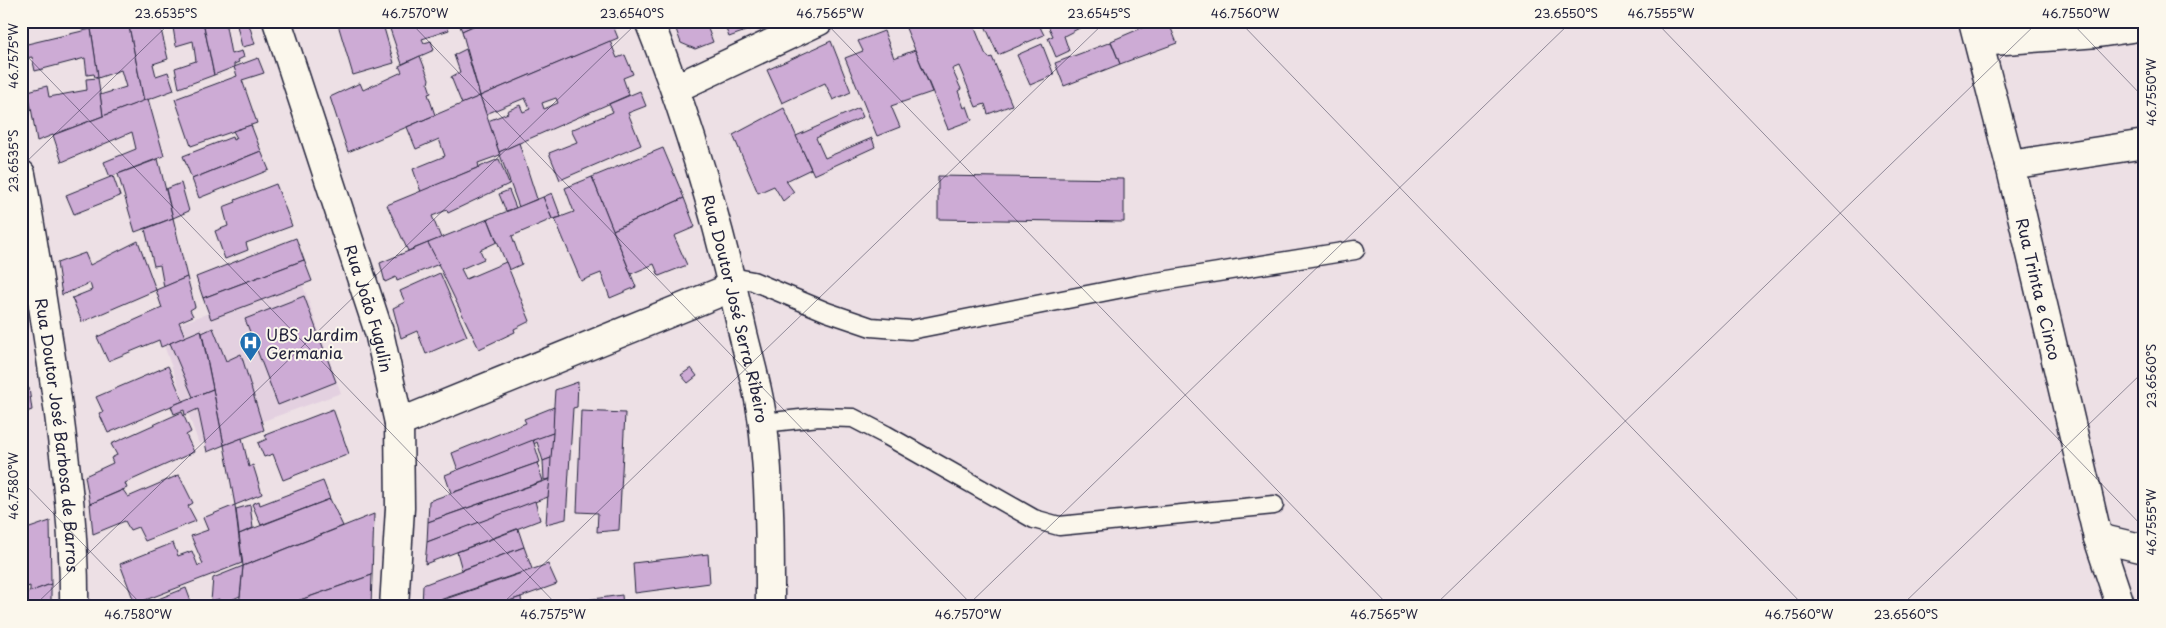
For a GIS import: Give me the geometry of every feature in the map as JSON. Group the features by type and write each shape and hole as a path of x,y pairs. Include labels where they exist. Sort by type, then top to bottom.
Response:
{"street":[{"name":"Rua João Fugulin","path":"277,21 379,332 399,423 400,508 394,607"},
{"name":"Rua Doutor José Serra Ribeiro","path":"649,21 676,88 732,282 763,423 770,522 770,607"},
{"path":"676,88 819,21"},
{"path":"1976,32 2098,33 2145,26"},
{"name":"Rua Trinta e Cinco","path":"1976,32 2010,165 2098,538 2121,607"},
{"path":"2010,165 2145,144"},
{"name":"Rua Doutor José Barbosa de Barros","path":"21,174 39,267 66,471 74,574 74,607"},
{"path":"399,423 732,282"},
{"path":"2098,538 2145,549"}],"lane":[{"path":"732,282 753,281 827,312 871,327 910,330 1138,285 1356,250"},
{"path":"763,423 819,417 853,418 1034,519 1059,526 1274,505"}],"shaded area":[{"name":"UBS Jardim Germania","path":"301,280 341,393 199,444 159,331"}],"building":[{"path":"90,21 128,21 144,101 103,116 100,95 126,87 121,70 98,78"},
{"path":"128,21 159,21 168,59 153,64 156,76 168,72 174,90 144,101"},
{"path":"172,21 203,21 214,75 179,88 175,68 196,61 193,41 176,46"},
{"path":"203,21 225,21 231,54 242,51 244,57 234,64 234,67 214,75"},
{"path":"236,21 248,21 255,44 242,47"},
{"path":"337,21 382,21 394,63 353,75"},
{"path":"386,21 446,21 449,30 422,39 424,43 431,41 434,50 402,64"},
{"path":"458,21 484,21 462,31"},
{"path":"484,21 611,21 618,38 480,96 462,31"},
{"path":"673,21 705,21 713,42 695,49 681,43"},
{"path":"723,21 748,21 751,29 729,37"},
{"path":"903,21 972,21 985,53 989,58 992,57 1012,105 988,114 985,104 976,107 959,66 952,69 961,89 958,91 964,108 967,106 972,120 948,129"},
{"path":"983,21 1037,21 1044,35 998,55"},
{"path":"1046,21 1093,21 1064,36 1069,51 1056,57 1048,38 1053,36"},
{"path":"1158,21 1168,21 1177,43 1120,64 1111,41"},
{"path":"91,29 98,76 95,77 94,74 87,75 85,58 35,71 32,57 25,58 23,45"},
{"path":"884,31 894,58 915,50 932,92 891,106 900,127 877,136 845,58 863,51 858,41"},
{"path":"610,41 617,58 625,55 633,74 623,78 629,95 499,152 488,121 508,113 507,111 520,105 523,112 530,109 525,98 486,114 480,96","holes":["556,98 558,103 544,109 542,103"]},
{"path":"831,41 851,92 833,100 825,83 782,103 767,70"},
{"path":"1111,42 1120,64 1064,86 1055,63"},
{"path":"1042,44 1054,75 1030,85 1017,55"},
{"path":"466,49 480,96 462,104 451,77 460,72 454,55"},
{"path":"420,56 429,79 428,84 431,93 428,94 435,115 348,152 330,97 360,83 363,90 402,72 399,66"},
{"path":"258,58 264,73 242,80 257,123 191,146 175,99 237,76 234,67"},
{"path":"98,78 103,116 37,141 28,91 47,86 49,97 87,90 86,79"},
{"path":"640,91 646,106 628,113 641,145 560,180 549,153 577,142 571,130 613,112 609,104"},
{"path":"480,96 500,155 478,163 479,167 421,192 413,169 445,156 439,139 416,149 407,127"},
{"path":"148,99 164,156 110,177 104,162 136,149 132,132 62,162 53,135"},
{"path":"784,108 811,169 786,181 794,192 783,201 774,186 758,193 733,135"},
{"path":"859,108 863,117 816,138 825,158 872,138 875,147 814,175 796,136"},
{"path":"251,125 261,151 192,179 183,156 232,137 233,140 237,138 233,131"},
{"path":"519,143 537,199 519,207 499,152"},
{"path":"663,148 684,198 613,230 592,177"},
{"path":"261,151 269,170 199,198 192,179"},
{"path":"158,159 173,218 135,232 118,174"},
{"path":"499,159 509,184 448,213 447,210 432,216 441,238 408,251 387,205"},
{"path":"113,176 120,196 74,214 66,195"},
{"path":"938,176 1124,179 1124,222 938,219"},
{"path":"592,177 636,287 610,298 601,273 581,281 555,219 574,212 565,188"},
{"path":"181,183 189,211 173,218 166,189"},
{"path":"276,184 292,226 246,243 248,250 225,259 215,231 228,226 223,207 236,202 235,200"},
{"path":"509,190 516,208 506,211 499,194"},
{"path":"552,193 561,217 552,219 543,197"},
{"path":"543,197 552,219 512,236 522,264 509,270 488,219"},
{"path":"684,198 695,227 674,236 687,265 659,276 654,264 631,274 613,230"},
{"path":"173,218 187,277 164,287 160,265 154,266 145,229"},
{"path":"488,219 497,242 480,250 484,259 461,269 466,279 506,262 530,321 514,329 515,332 479,349 428,243"},
{"path":"296,238 304,260 203,298 196,277"},
{"path":"138,241 156,290 82,322 72,298 92,290 90,283 62,295 57,263 85,253 90,265"},
{"path":"428,243 439,264 397,281 396,277 385,282 380,263"},
{"path":"304,260 312,281 211,319 203,298"},
{"path":"440,273 467,336 426,354 417,331 401,338 393,308 405,302 400,291"},
{"path":"187,277 195,307 190,310 193,316 179,322 185,337 161,347 159,340 108,361 97,337 162,308 156,290"},
{"path":"304,296 336,382 278,405 245,319"},
{"path":"213,328 226,361 241,354 264,430 224,445 202,333"},
{"path":"201,330 213,389 193,397 170,343"},
{"path":"168,366 183,401 108,433 99,413 103,412 96,397"},
{"path":"691,368 697,376 688,383 681,375"},
{"path":"578,382 577,407 573,408 566,519 546,524 555,390"},
{"path":"29,388 32,410 21,414 21,390"},
{"path":"213,389 224,445 207,452 198,409 185,415 184,410 174,414 171,406"},
{"path":"554,407 553,433 458,470 452,453 526,423 524,419"},
{"path":"333,409 349,454 283,480 273,454 264,457 258,443 267,439 265,435"},
{"path":"581,411 625,413 619,530 597,532 598,513 577,512"},
{"path":"182,412 191,432 186,435 194,452 125,483 127,488 90,504 85,476 113,463 111,458 117,455 111,444"},
{"path":"553,433 551,458 543,461 537,442 534,444 533,440"},
{"path":"242,438 249,467 253,465 262,494 235,505 224,445"},
{"path":"533,440 540,462 451,493 445,475"},
{"path":"551,458 550,479 544,480 543,461"},
{"path":"537,463 543,481 428,522 429,501"},
{"path":"179,475 193,503 188,506 196,521 145,541 138,527 130,530 125,521 93,534 90,504 123,490 128,497"},
{"path":"550,479 548,497 427,542 428,522"},
{"path":"323,481 330,499 261,525 252,504 259,501 260,505"},
{"path":"330,499 343,526 243,566 239,534"},
{"path":"535,501 540,520 425,564 427,542"},
{"path":"235,505 242,563 135,604 120,564 173,543 178,556 192,551 198,566 203,564 191,536 208,530 203,518"},
{"path":"250,505 253,528 239,534 236,509"},
{"path":"374,514 372,575 280,607 239,607 243,566"},
{"path":"50,521 51,584 30,592 30,586 21,589 21,531"},
{"path":"518,529 524,547 462,570 457,552"},
{"path":"524,547 532,569 422,606 423,585"},
{"path":"708,554 710,583 635,593 633,563"},
{"path":"548,564 557,584 493,607 422,607"},
{"path":"243,566 240,596 220,605 219,599 211,601 213,578"},
{"path":"372,575 371,607 280,607"},
{"path":"51,584 51,604 42,607 21,607 21,595"},
{"path":"186,588 193,607 144,607 143,605"},
{"path":"622,595 623,607 558,607 557,604"},
{"path":"521,597 522,607 503,607 503,603"}],"place":[{"name":"UBS Jardim Germania","path":"250,362"}]}
